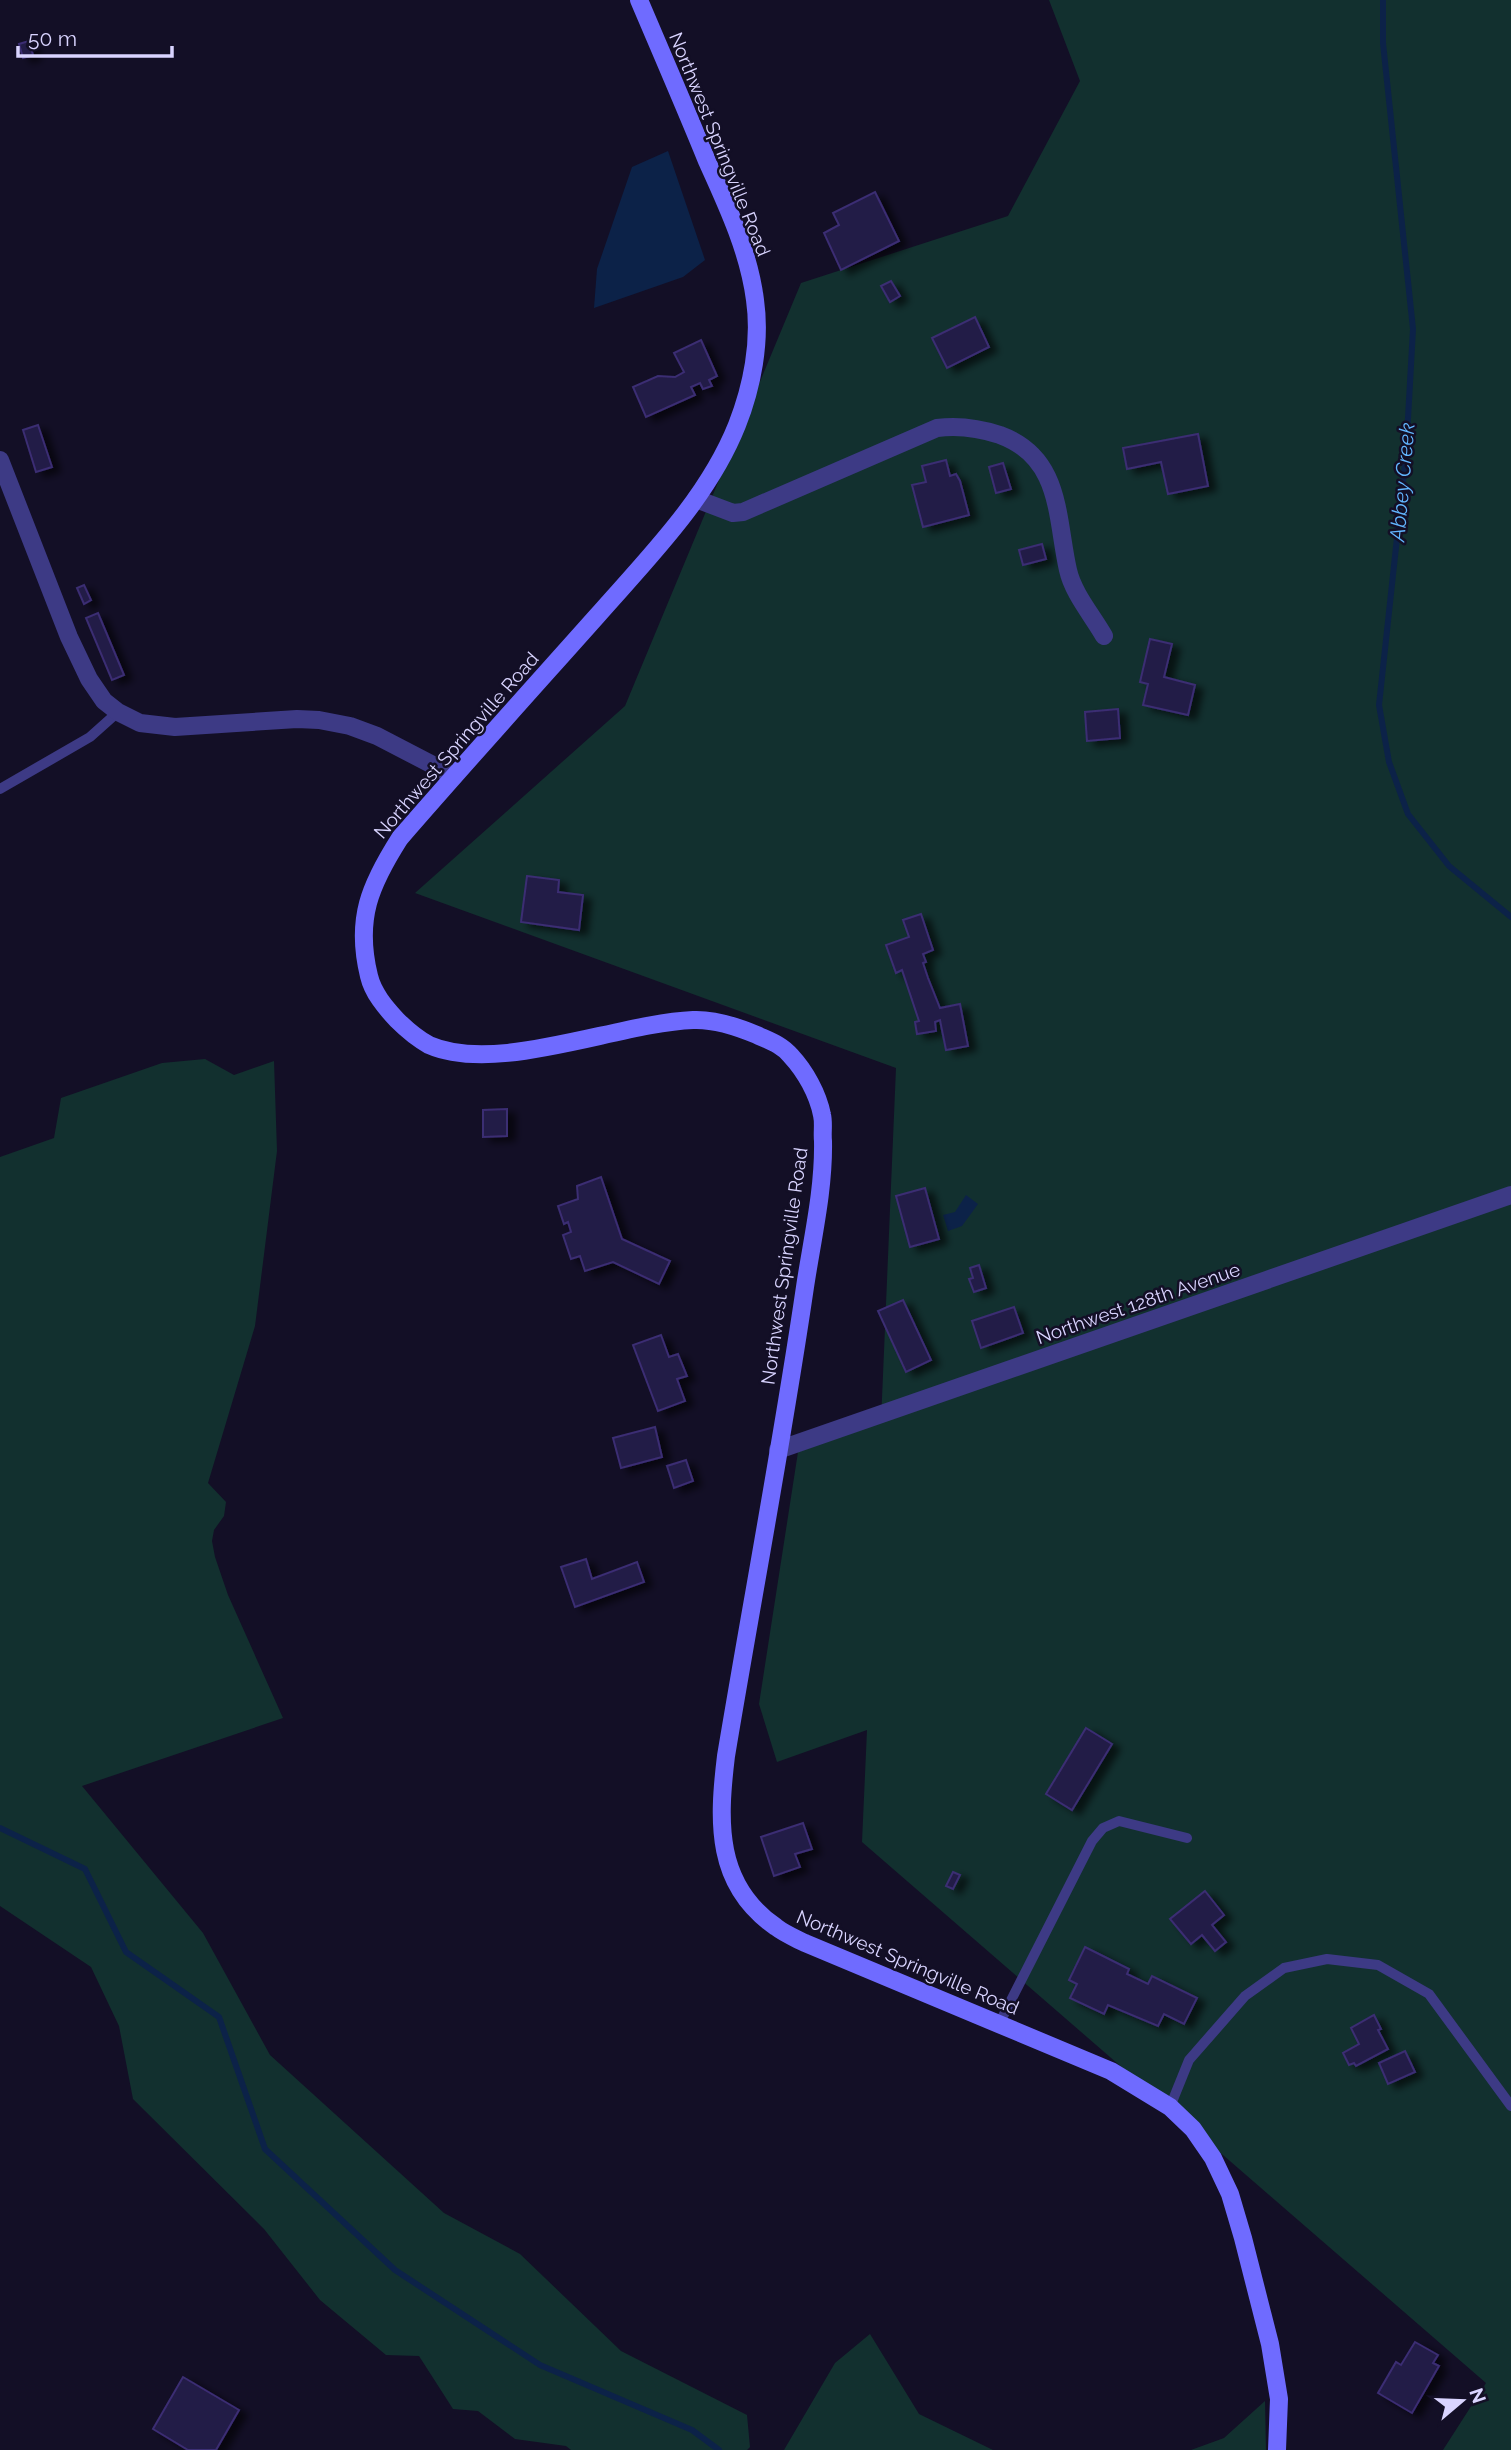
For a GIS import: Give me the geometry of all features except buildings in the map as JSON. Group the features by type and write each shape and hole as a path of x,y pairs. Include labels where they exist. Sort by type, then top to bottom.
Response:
{"street":[{"name":"Northwest Springville Road","path":"639,0 729,212 747,265 756,302 755,352 750,384 738,424 696,499 631,577 400,838 371,888 363,920 363,953 371,982 385,1006 405,1028 429,1044 458,1052 516,1052 657,1024 696,1020 742,1028 779,1045 792,1057 809,1082 822,1115 821,1180 722,1784 722,1844 730,1871 742,1894 754,1909 776,1928 804,1943 1111,2071 1170,2107 1193,2129 1213,2158 1230,2193 1243,2238 1272,2355 1279,2399 1278,2450"},
{"path":"696,499 733,513 743,512 937,428 980,428 1028,449 1042,467 1056,501 1071,577 1104,636"},
{"path":"0,460 69,637 89,679 104,701 118,712 140,723 175,727 297,719 351,726 377,736 454,776"},
{"name":"Northwest 128th Avenue","path":"778,1450 1511,1195"}],"lane":[{"path":"0,789 90,737 118,712"},
{"path":"999,2024 1092,1842 1103,1828 1119,1821 1187,1838"},
{"path":"1170,2107 1189,2060 1245,1996 1284,1968 1327,1959 1378,1965 1429,1994 1511,2106"}],"green space":[{"path":"1049,0 1511,0 1511,2450 1443,2450 1486,2383 862,1842 867,1730 777,1762 759,1704 798,1452 881,1422 896,1068 415,893 625,706 801,283 1008,216 1080,81"},
{"path":"205,1059 234,1075 274,1061 277,1151 255,1326 208,1483 226,1502 224,1516 214,1530 212,1541 215,1557 228,1595 283,1718 82,1786 203,1933 270,2055 444,2213 520,2254 621,2351 747,2415 750,2447 747,2450 571,2450 566,2446 515,2439 478,2411 453,2409 419,2356 386,2355 320,2300 264,2229 133,2099 119,2026 91,1967 0,1906 0,1157 54,1138 61,1098 162,1063"},
{"path":"870,2334 919,2414 993,2450 784,2450 835,2363"},
{"path":"1265,2401 1266,2450 1191,2450 1224,2438"}],"water":[{"path":"668,151 705,260 683,277 594,308 597,269 632,167"},
{"path":"966,1195 978,1204 962,1226 948,1231 943,1215 955,1212"}],"waterway":[{"name":"Abbey Creek","path":"1383,0 1383,43 1413,329 1406,454 1379,705 1389,762 1408,814 1449,866 1511,917"},
{"path":"0,1828 85,1869 126,1952 219,2017 265,2149 395,2270 540,2365 692,2430 719,2450"}]}
